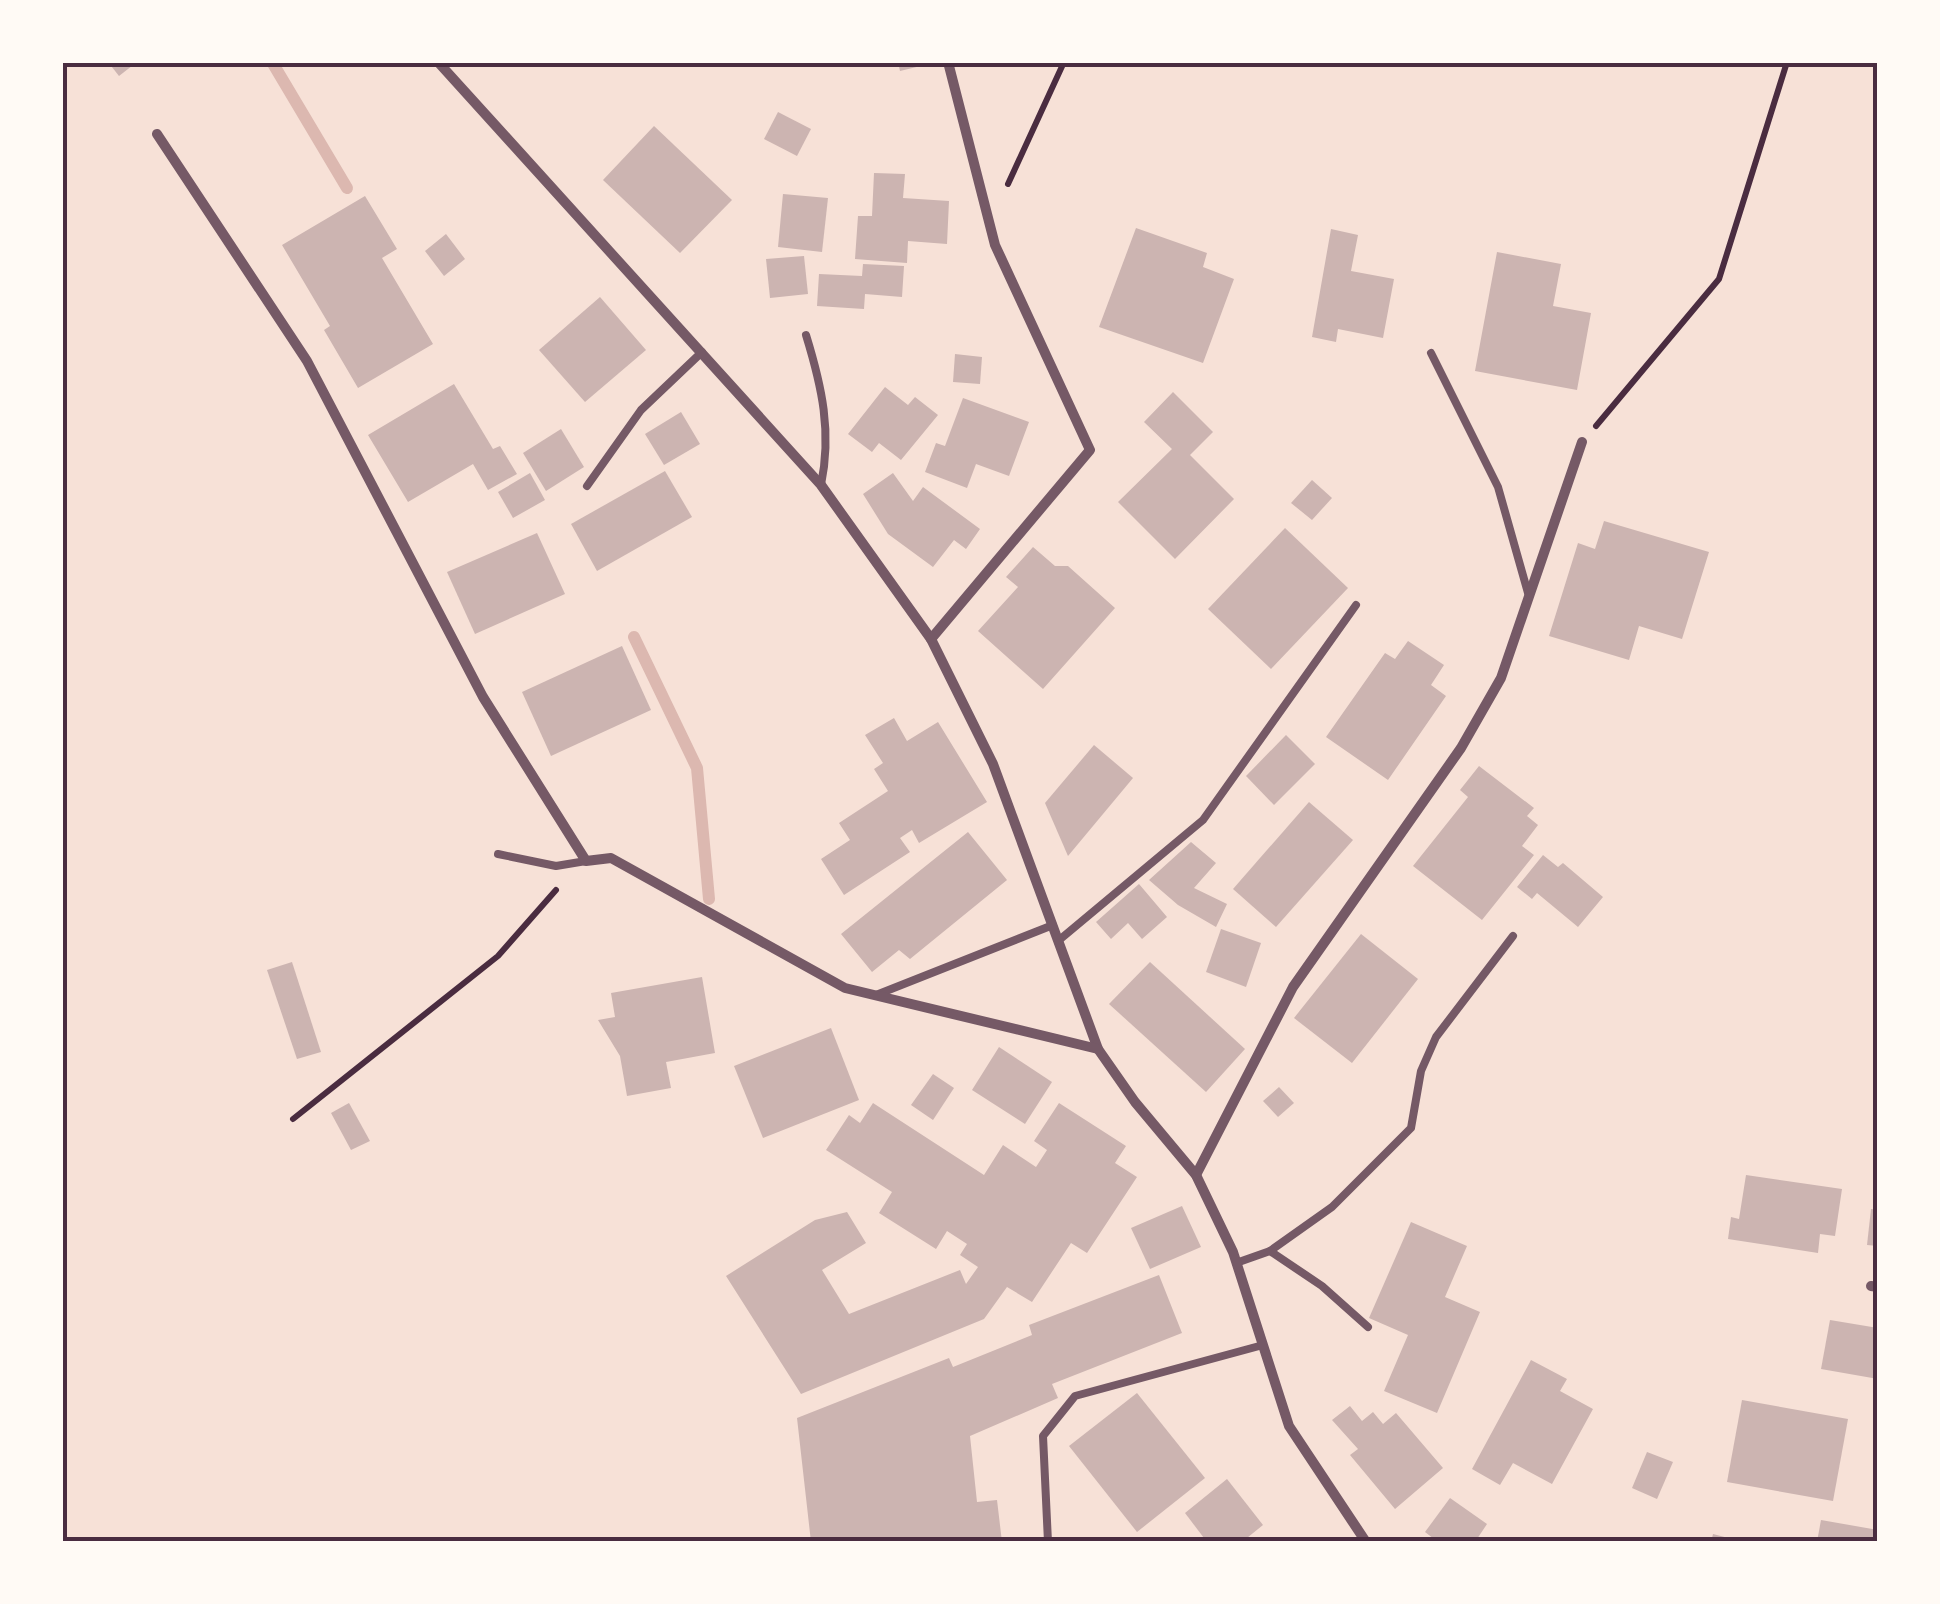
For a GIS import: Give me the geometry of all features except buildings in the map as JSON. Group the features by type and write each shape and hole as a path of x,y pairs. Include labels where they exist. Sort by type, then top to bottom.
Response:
{"street":[{"path":"438,62 821,485 932,639 993,764 1098,1049 1135,1102 1196,1175 1236,1263 1289,1426 1366,1542"},
{"path":"932,639 1090,450 995,246 948,62"},
{"path":"157,134 307,361 482,697 586,861 611,858 845,988 1098,1049"},
{"path":"1196,1175 1294,987 1469,734 1501,678 1582,442"}],"lane":[{"path":"806,335 824,393 828,454 821,485"},
{"path":"588,486 641,410 702,352"},
{"path":"1431,353 1498,487 1528,592"},
{"path":"1058,941 1203,820 1356,605"},
{"path":"498,854 556,866 586,861"},
{"path":"875,995 1053,925"},
{"path":"1236,1263 1270,1251 1332,1207 1410,1128 1421,1071 1436,1037 1513,936"},
{"path":"1270,1251 1322,1286 1368,1327"},
{"path":"1048,1542 1043,1436 1075,1396 1262,1344"}],"path":[{"path":"990,224 1064,62"},
{"path":"1582,442 1719,280 1788,62"},
{"path":"293,1119 498,956 586,861"}],"waterway":[{"path":"272,62 347,188"},
{"path":"634,637 697,768 709,899"}]}
